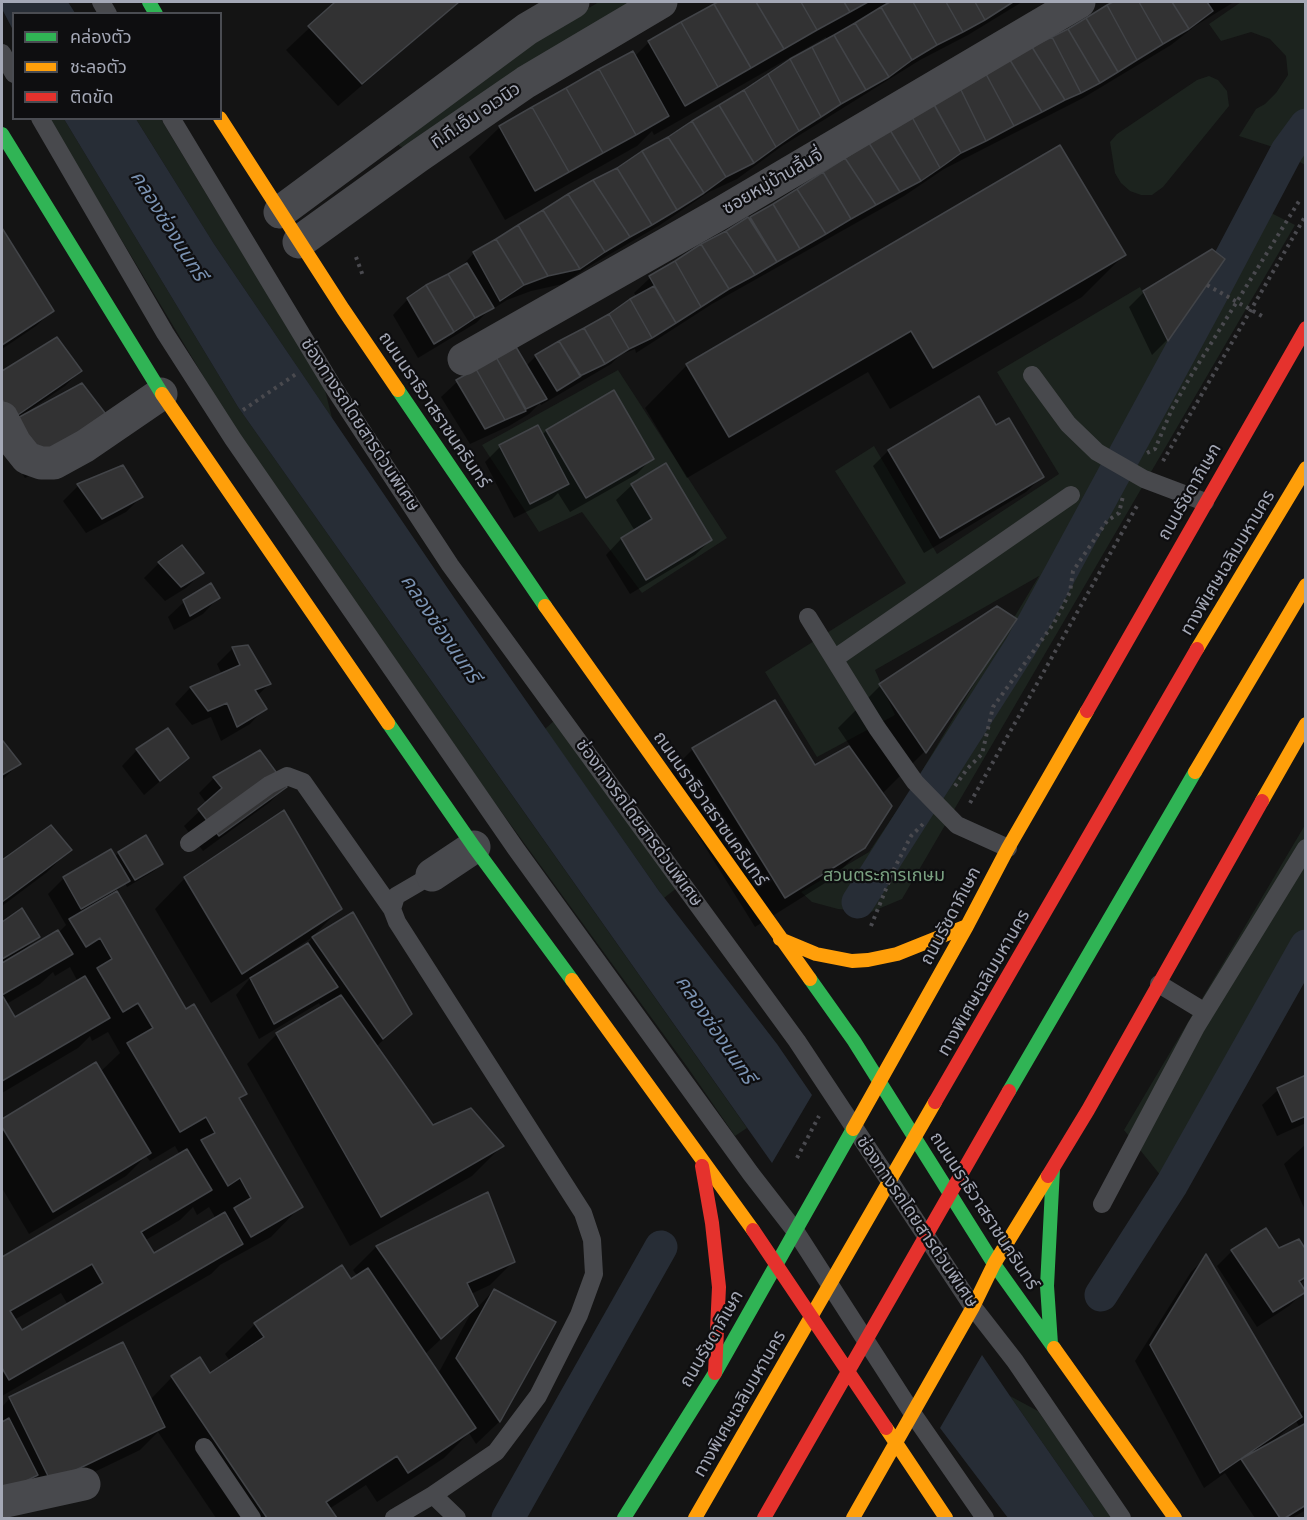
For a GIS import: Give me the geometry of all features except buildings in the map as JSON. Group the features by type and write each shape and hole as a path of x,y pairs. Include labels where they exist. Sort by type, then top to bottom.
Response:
{"main road":[{"name":"ถนนนราธิวาสราชนครินทร์","path":"222,120 298,242 579,655 854,1041 994,1264 1175,1518"},
{"path":"2,134 161,394 474,847 701,1156 776,1263 946,1518"},
{"name":"ถนนรัชดาภิเษก","path":"624,1518 715,1372 796,1232 967,926 1008,848 1305,328"},
{"name":"ทางพิเศษเฉลิมมหานคร","path":"695,1518 1203,639 1305,468"},
{"path":"764,1518 1100,933 1305,585"},
{"path":"853,1518 973,1307 994,1264 1053,1169 1305,724"},
{"path":"780,939 816,954 852,961 868,960 897,954 967,926"},
{"path":"701,1156 719,1287 715,1372"},
{"path":"1051,1344 1047,1286 1053,1169"}],"street":[{"path":"280,212 517,36 573,2"},
{"name":"ที.ที.เอ็น อเวนิว","path":"298,242 526,82 661,2"},
{"name":"ซอยหมู่บ้านลิ้นจี่","path":"464,359 721,213 1079,2"},
{"path":"2,418 15,443 27,458 41,463 54,463 85,446 161,394"},
{"path":"432,875 474,847"},
{"path":"2,1502 84,1484"}],"lane":[{"path":"2,53 12,70"},
{"path":"41,120 165,333 239,448 516,849 796,1232 913,1414 986,1518"},
{"name":"ช่องทางรถโดยสารด่วนพิเศษ","path":"172,120 332,385 450,565 816,1068 973,1307 1016,1361 1122,1518"},
{"path":"1032,375 1068,424 1097,452 1148,480 1205,502"},
{"path":"834,659 1071,495"},
{"path":"808,617 877,728 915,782 957,825 1008,848"},
{"path":"189,843 269,785 287,776 303,782 393,909 403,932 583,1213 592,1240 594,1274 579,1315 538,1396 496,1452 433,1496 394,1518"},
{"path":"1102,1204 1205,1012 1305,848"},
{"path":"393,909 396,896 432,875"},
{"path":"1159,984 1205,1012"},
{"path":"204,1447 252,1518"},
{"path":"433,1496 457,1518"}],"path":[{"path":"1141,456 1155,449 1172,409 1301,198"},
{"path":"957,825 1148,480 1305,215"},
{"path":"1207,285 1262,316"},
{"path":"237,413 304,369"},
{"path":"870,929 894,869 911,836 935,803 982,754 993,706 1054,622 1070,592 1073,571 1107,521 1119,513 1123,493"},
{"path":"795,1161 821,1112"}],"green space":[{"path":"599,2 640,2 408,149 399,146 398,135 549,31"},
{"path":"1241,2 1305,2 1305,165 1276,148 1239,136 1256,109 1276,93 1288,75 1286,56 1270,39 1251,32 1221,41 1209,24"},
{"path":"1209,76 1218,80 1227,91 1229,106 1163,187 1152,195 1141,195 1130,191 1115,173 1110,142 1117,134 1197,80"},
{"path":"50,120 65,120 238,407 747,1128 735,1136 492,799 232,424"},
{"path":"137,120 162,120 323,382 332,418 214,244"},
{"name":"สวนตระการเกษม","path":"1263,209 1295,225 902,899 871,912 838,909 812,902 801,892 869,852 908,794 1039,576 875,670 895,715 817,757 765,672 906,583 835,471 874,446 937,554 1059,474 997,372 1140,287 1175,355"},
{"path":"618,370 727,538 642,593 582,512 539,532 482,445"},
{"path":"556,719 678,887 664,898 545,729"},
{"path":"1305,825 1305,937 1161,1176 1124,1130"},
{"path":"1010,1396 1038,1411 1113,1518 1095,1518"}],"water":[{"path":"2,2 68,2 74,12 12,12 12,28 2,9"},
{"name":"คลองช่องนนทรี","path":"65,120 137,120 214,244 455,599 659,891 777,1044 812,1095 772,1163 238,407"},
{"path":"982,1355 1095,1518 1008,1518 940,1428"}],"waterway":[{"path":"858,902 1021,646 1287,151 1306,125"},
{"path":"1101,1295 1172,1184 1306,946"},
{"path":"508,1518 661,1247"}],"traffic: fast":[{"path":"149,2 155,12"},
{"path":"2,134 162,394"},
{"path":"398,390 545,606"},
{"path":"388,723 474,847 572,980"},
{"path":"1009,1091 1195,772"},
{"path":"810,979 854,1041 994,1264 1054,1348"},
{"path":"624,1518 715,1373 853,1129"},
{"path":"1051,1344 1047,1286 1053,1169"}],"traffic: slow":[{"path":"221,120 398,390"},
{"path":"162,394 388,723"},
{"path":"1197,649 1306,468"},
{"path":"1195,772 1306,585"},
{"path":"545,606 810,979"},
{"path":"853,1129 1008,848 1087,711"},
{"path":"1262,801 1306,724"},
{"path":"780,939 816,954 852,961 868,960 897,954 967,926"},
{"path":"572,980 753,1230"},
{"path":"695,1518 935,1102"},
{"path":"853,1518 973,1307 994,1264 1048,1176"},
{"path":"1054,1348 1175,1518"},
{"path":"886,1428 946,1518"}],"traffic: jam":[{"path":"1087,711 1306,328"},
{"path":"935,1102 1197,649"},
{"path":"1048,1176 1088,1110 1262,801"},
{"path":"764,1518 1009,1091"},
{"path":"702,1166 712,1223 719,1287 715,1373"},
{"path":"753,1230 886,1428"}]}
